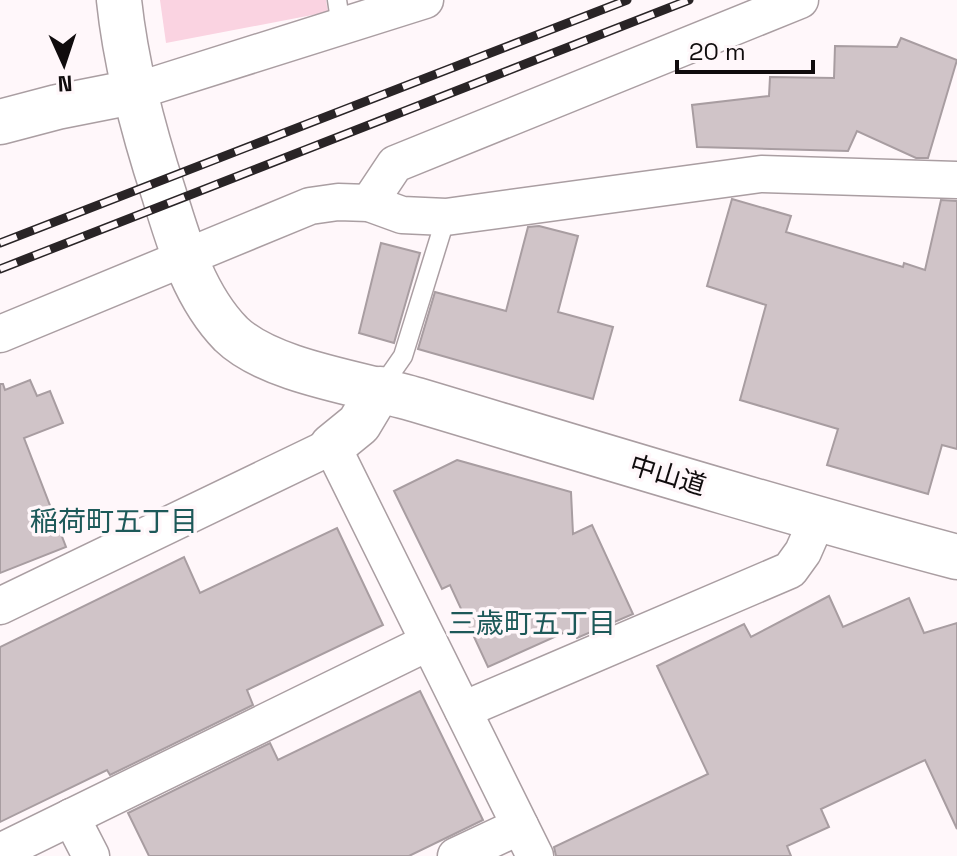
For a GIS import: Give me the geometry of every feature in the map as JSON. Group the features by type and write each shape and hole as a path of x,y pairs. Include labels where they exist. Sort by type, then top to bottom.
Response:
{"street":[{"name":"中山道","path":"119,0 133,92 185,260 212,312 233,336 275,363 380,389 817,520 957,557"},
{"path":"0,122 133,92 339,13 425,0"},
{"path":"369,203 395,164 800,0"},
{"path":"0,334 310,206 338,202 369,203 402,215 446,217 761,174 957,180"},
{"path":"0,606 332,446 359,424 380,389"},
{"path":"332,446 528,841 456,856"},
{"path":"463,710 790,570 803,552 817,520"},
{"path":"0,852 429,642"},
{"path":"71,817 91,856"}],"lane":[{"path":"380,389 403,356 446,217"}],"shaded area":[{"path":"160,0 326,0 328,12 166,43"}],"building":[{"path":"901,38 957,60 928,158 916,158 857,131 848,151 697,147 692,105 769,96 770,77 834,78 835,46 897,47"},
{"path":"732,199 791,216 786,232 903,267 904,263 925,270 941,200 957,201 957,449 942,445 928,494 827,465 838,429 740,400 766,305 707,286"},
{"path":"539,226 578,236 558,312 613,327 593,399 418,349 435,292 506,311 528,227"},
{"path":"381,243 420,253 394,343 359,333"},
{"path":"30,380 37,396 50,391 63,423 24,438 66,547 0,573 0,384 5,390"},
{"path":"457,460 571,492 573,534 592,525 633,614 577,638 572,629 488,667 450,585 442,589 394,491"},
{"path":"337,528 383,625 247,690 253,705 110,775 107,770 0,822 0,647 184,557 200,593"},
{"path":"829,596 843,627 909,598 924,633 957,623 957,829 925,760 821,809 829,827 787,846 791,856 556,856 554,847 708,774 657,666 744,624 751,637"},
{"path":"420,691 483,820 409,856 149,856 128,813 270,743 278,760"}],"railway":[{"path":"0,243 627,0"},
{"path":"0,269 689,0"}],"district":[{"name":"稲荷町五丁目","path":"114,521"},
{"name":"三歳町五丁目","path":"532,623"}]}
